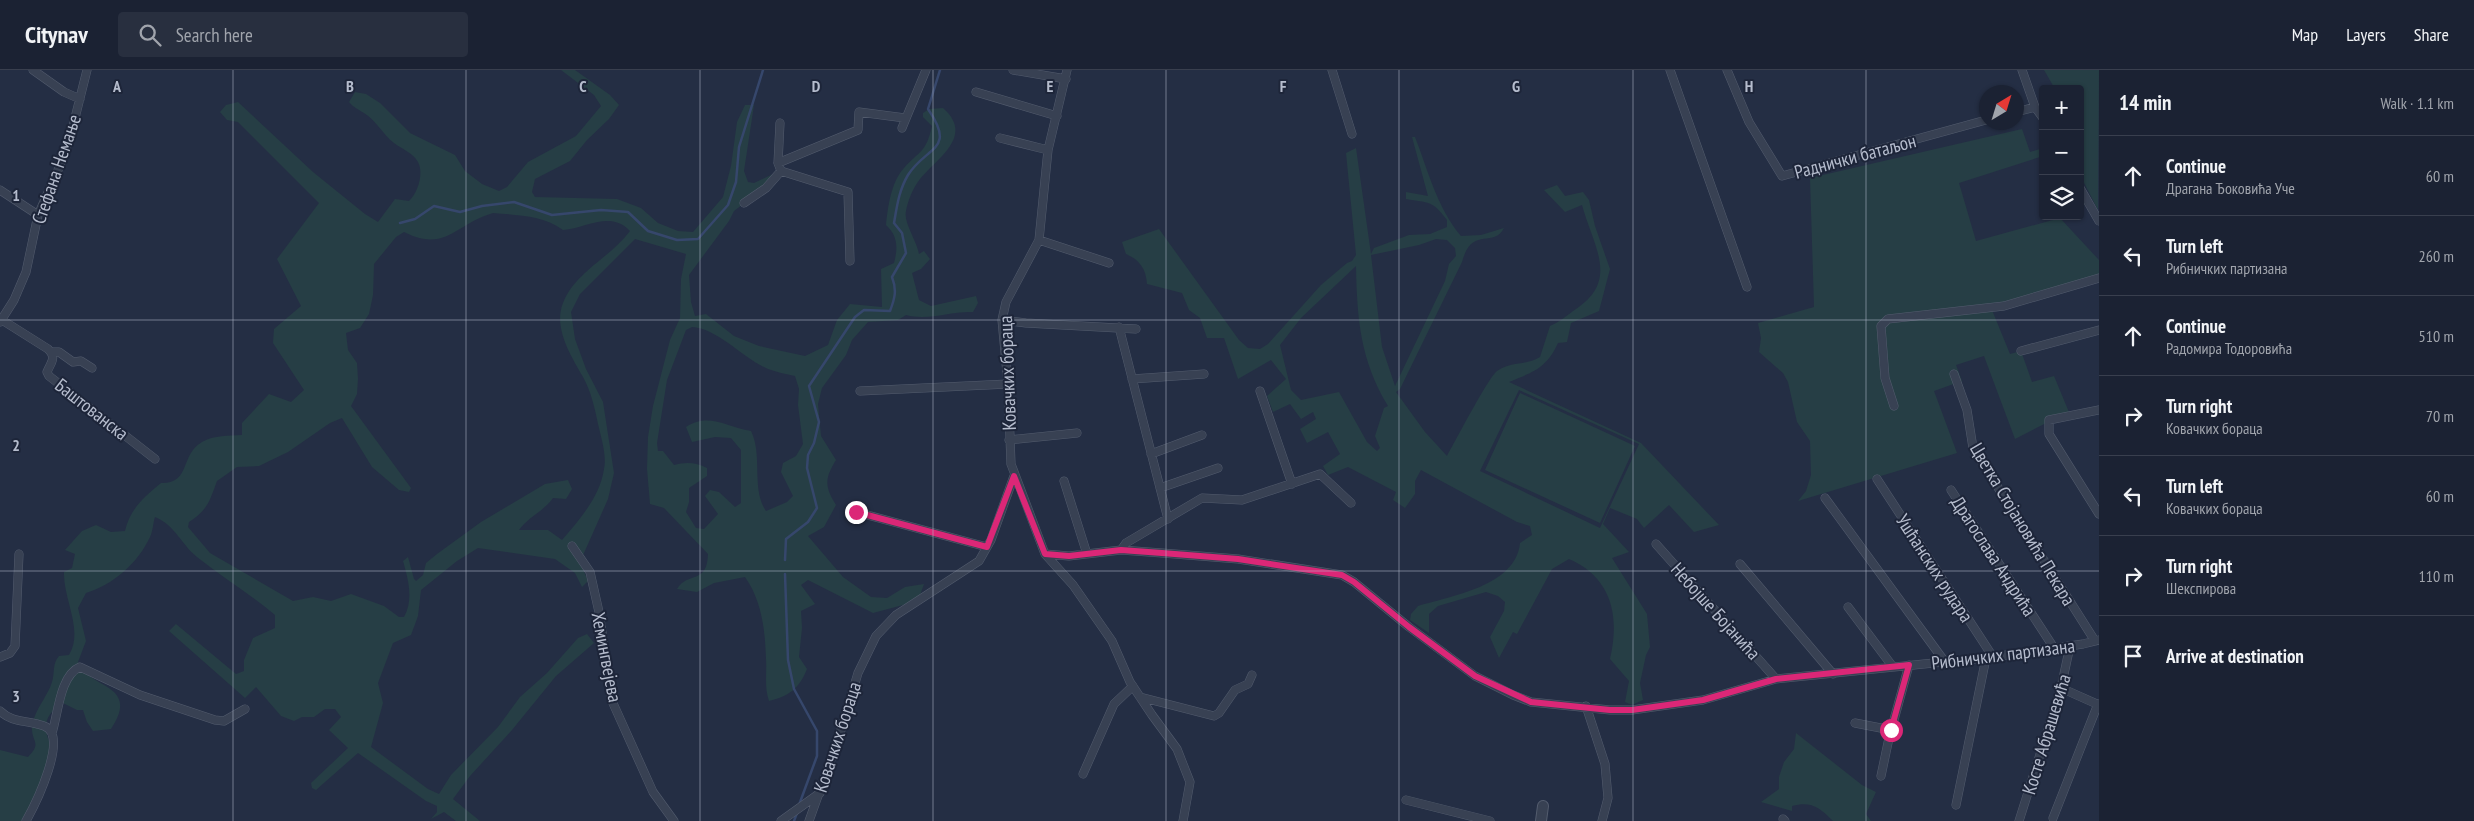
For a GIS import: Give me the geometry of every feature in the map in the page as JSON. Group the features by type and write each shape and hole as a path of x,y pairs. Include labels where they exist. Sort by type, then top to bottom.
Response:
{"street":[{"path":"34,70 64,92 80,99"},
{"name":"Стефана Немање","path":"1,321 14,300 26,272 38,215 58,170 87,70"},
{"path":"902,128 926,70"},
{"path":"1013,70 1066,79"},
{"name":"Ковачких бораца","path":"1045,554 1014,476 1009,440 1008,384 1002,320 1011,291 1039,240 1048,150 1067,70"},
{"path":"1332,70 1352,134"},
{"path":"1670,70 1747,287"},
{"name":"Раднички батаљон","path":"1727,70 1750,122 1782,176 1979,122"},
{"path":"2022,70 2035,107 2039,112"},
{"path":"976,92 1057,116"},
{"path":"2024,110 2035,107"},
{"path":"744,203 766,188 780,167 858,130 859,112 905,118"},
{"path":"780,123 780,167"},
{"path":"1000,138 1048,150"},
{"path":"780,167 848,192 850,261"},
{"path":"0,190 38,215"},
{"path":"2084,195 2099,221"},
{"path":"1039,240 1109,263"},
{"path":"1894,406 1885,378 1881,326 1884,322 2004,306 2099,278"},
{"path":"1002,320 1136,329"},
{"name":"Баштованска","path":"1,321 51,352 54,359 47,372 49,376 155,459"},
{"path":"1119,327 1168,519"},
{"path":"2021,351 2099,330"},
{"path":"51,352 58,352 72,362 81,361 92,368"},
{"path":"1132,379 1204,374"},
{"name":"Цветка Стојановића Пекара","path":"1954,374 1966,410 1973,448 2097,640"},
{"path":"860,392 1008,384"},
{"path":"1260,391 1292,484"},
{"path":"2099,410 2048,422 2049,434 2099,514"},
{"name":"Ковачких бораца","path":"1009,440 1077,433"},
{"path":"1151,454 1202,434"},
{"path":"1160,488 1218,468"},
{"path":"1121,550 1126,543 1202,498 1242,500 1320,474 1351,503"},
{"name":"Ковачких бораца","path":"809,821 820,793 858,673 876,636 896,615 979,561 987,547 1014,476"},
{"name":"Ушћанских рудара","path":"1877,478 1989,658"},
{"path":"1064,482 1087,554"},
{"name":"Драгослава Андрића","path":"1951,490 2054,648"},
{"path":"1825,498 1945,662"},
{"path":"856,512 987,547"},
{"name":"Небојше Бојанића","path":"1656,544 1776,679"},
{"name":"Хемингвејева","path":"572,546 590,572 599,612 612,701 653,792 674,821"},
{"name":"Рибничких партизана","path":"1045,554 1069,556 1121,550 1238,559 1342,575 1354,582 1409,627 1475,676 1531,702 1586,706 1610,710 1632,710 1703,700 1776,679 1989,658 2097,640"},
{"path":"0,657 10,653 15,646 19,554"},
{"path":"1045,554 1073,585 1112,641 1133,686 1178,748 1190,782 1183,821"},
{"path":"1740,564 1833,674"},
{"path":"1848,607 1893,666"},
{"name":"Косте Абрашевића","path":"2019,821 2061,688 2070,646"},
{"path":"1956,805 1989,658"},
{"path":"1881,776 1891,730 1909,665"},
{"path":"52,733 67,681 73,670 80,667 140,695 215,720 224,721 245,709"},
{"path":"1140,696 1214,716 1219,713 1235,690 1248,684 1252,675"},
{"path":"1083,774 1114,704 1133,686"},
{"path":"2053,818 2098,704 2061,688"},
{"path":"1586,706 1605,764 1608,798 1602,821"},
{"path":"0,711 10,719 46,726 52,733 55,744 41,793 26,821"},
{"path":"1855,723 1891,730"},
{"path":"781,821 820,793"},
{"path":"1406,800 1486,821"},
{"path":"1541,821 1543,806"}],"shaded area":[{"path":"561,70 575,70 610,95 619,105 609,119 587,140 570,161 535,179 532,192 535,197 617,199 641,208 658,223 678,231 693,232 723,197 731,166 737,122 745,105 754,105 744,171 748,182 754,183 773,174 775,180 734,211 729,221 689,275 691,302 695,316 706,314 734,336 759,346 805,356 828,345 837,320 850,304 882,307 881,269 894,263 896,252 895,238 886,225 893,187 904,168 925,146 930,135 932,126 923,117 923,113 929,109 943,108 952,118 955,128 950,146 917,183 907,207 906,221 919,254 924,251 930,259 921,269 912,273 919,300 931,306 976,296 978,303 973,312 923,317 906,315 898,320 868,322 852,340 846,355 822,388 818,404 821,436 836,460 827,482 829,492 836,505 824,527 808,536 843,577 871,597 887,598 905,587 924,584 918,601 873,613 808,580 801,585 815,604 801,611 802,628 799,657 807,669 797,687 782,697 769,701 762,616 751,586 745,577 714,583 697,592 677,589 686,580 701,574 707,564 708,554 664,508 650,504 647,469 648,437 653,406 670,340 680,318 681,279 686,254 635,239 580,294 571,312 575,339 586,369 603,402 614,473 608,499 580,562 588,581 582,587 575,573 555,559 478,548 457,561 421,590 418,616 411,635 393,643 378,683 383,703 371,747 428,789 439,794 451,775 498,727 520,697 547,673 578,638 587,634 594,643 556,676 512,730 470,776 453,799 480,821 456,821 444,812 431,819 437,812 437,806 426,801 358,753 316,790 312,788 311,783 348,748 329,730 341,717 335,709 325,709 314,717 302,717 294,721 281,716 256,687 245,698 169,631 176,624 236,674 244,671 244,660 253,638 275,628 275,615 197,557 168,525 155,517 150,537 139,556 115,579 86,593 78,608 86,641 78,662 92,678 117,695 120,703 119,714 111,729 93,731 87,722 83,710 77,710 63,703 56,708 51,713 46,724 47,736 54,751 26,821 0,821 0,750 28,757 35,749 32,729 37,710 52,682 55,662 59,656 69,655 73,645 74,625 66,593 64,572 72,568 75,554 65,550 82,531 96,525 111,532 125,531 130,516 138,504 161,483 177,479 195,447 211,438 242,435 242,423 269,394 291,402 304,390 273,343 274,329 301,306 277,259 319,203 238,122 227,120 220,112 226,105 238,102 313,172 365,214 378,222 395,199 409,201 419,183 420,167 413,156 390,140 373,120 349,102 355,92 366,94 380,103 410,133 455,155 465,171 482,184 499,191 507,187 528,162 576,136 601,106 594,95","holes":["493,213 520,215 547,221 563,230 607,221 623,225 630,231 576,282 563,303 560,312 560,322 565,342 586,382 592,400 605,458 602,479 598,489 588,508 562,540 548,530 519,530 553,498 566,499 572,489 568,480 545,484 481,522 426,563 423,575 416,581 408,557 403,561 409,596 409,603 404,617 399,617 384,606 351,594 331,601 313,597 293,601 210,553 188,527 189,522 208,504 217,481 237,467 259,466 288,452 330,423 342,418 372,467 399,490 409,492 411,488 351,406 357,394 357,363 348,350 346,333 360,328 369,314 373,295 374,264 396,237 404,232 418,238 441,238","692,327 721,338 768,369 795,376 799,389 798,405 803,444 796,456 783,463 781,472 793,496 787,502 766,511 759,493 756,451 751,431 710,421 702,421 686,427 692,442 715,437 731,438 741,450 741,503 735,507 719,492 710,490 705,496 718,514 704,529 696,528 686,512 689,502 689,488 707,476 707,468 690,463 674,465 663,451 658,451 657,443 667,380 686,330"]},
{"path":"2044,70 2099,70 2098,210 2084,183 2084,85 2053,85"},
{"path":"2022,130 2030,152 2039,149 2039,157 1959,183 1976,241 2053,220 2062,220 2099,260 2099,278 1992,310 2010,354 2021,351 2032,382 2054,376 2071,417 2048,422 2015,439 1984,356 1956,365 1962,381 1934,391 1957,453 1798,501 1806,491 1811,475 1810,441 1797,422 1788,382 1783,373 1759,352 1761,338 1758,323 1814,307 1810,178"},
{"path":"1412,137 1415,137 1439,201 1461,236 1481,235 1504,228 1494,237 1471,244 1466,251 1400,389 1396,392 1425,432 1447,456 1479,397 1497,371 1540,357 1550,326 1589,298 1597,286 1600,262 1582,205 1565,212 1544,190 1557,185 1565,196 1583,192 1589,200 1595,226 1610,269 1599,311 1571,323 1567,342 1558,343 1544,364 1509,382 1641,443 1719,525 1694,532 1669,505 1644,528 1637,519 1610,508 1603,524 1629,552 1612,558 1647,614 1650,647 1646,655 1640,683 1643,700 1632,705 1625,702 1629,681 1610,659 1614,628 1613,613 1604,588 1584,567 1569,559 1552,569 1517,634 1513,632 1499,658 1490,637 1504,611 1505,602 1498,596 1486,592 1438,606 1429,614 1429,633 1410,620 1411,614 1418,606 1480,587 1507,570 1516,558 1520,543 1532,535 1530,526 1517,522 1421,470 1415,481 1415,494 1405,508 1393,500 1396,492 1348,467 1328,475 1323,466 1340,454 1328,432 1307,443 1300,429 1316,419 1313,412 1301,419 1290,404 1273,412 1267,396 1286,379 1271,360 1238,379 1224,338 1207,338 1200,318 1189,310 1182,293 1147,284 1141,266 1135,259 1126,254 1122,242 1159,229 1239,340 1248,348 1260,349 1268,344 1321,285 1352,261 1356,255 1346,153 1356,148 1371,254 1374,248 1409,235 1430,234 1447,227 1447,220 1438,209 1425,202 1406,199 1406,192 1428,196","holes":["1436,239 1447,240 1455,248 1456,256 1449,264 1445,281 1395,386 1382,347 1371,255 1419,245","1356,266 1357,303 1362,338 1371,372 1388,406 1384,408 1375,436 1380,448 1377,451 1367,442 1339,392 1301,400 1291,390 1280,345 1301,318","1519,390 1639,444 1600,528 1480,471"]},
{"path":"1520,393 1635,446 1600,523 1485,470"},
{"path":"1796,733 1862,785 1876,792 1866,814 1871,821 1833,821 1814,806 1804,804 1792,806 1792,811 1761,802 1779,789 1779,777 1784,762 1794,749"}],"waterway":[{"path":"400,223 415,219 434,206 460,212 482,206 514,202 552,215 601,210 628,212 648,231 677,240 698,239 728,205 736,182 739,147 763,70"},
{"path":"785,560 786,539 808,522 817,508 807,468 808,455 814,443 819,422 809,386 855,317 864,310 890,311 895,294 892,277 906,253 902,233 894,223 897,204 902,186 908,175 936,147 939,141 940,133 928,109 940,70"},
{"path":"785,574 788,660 794,689 817,731 817,756 799,805"},
{"path":"794,821 797,813"}],"route":[{"path":"856,512 987,547 1014,476 1045,554 1069,556 1121,550 1238,559 1327,571 1342,575 1354,582 1409,627 1475,676 1531,702 1586,706 1610,710 1632,710 1703,700 1776,679 1909,665 1891,730"}]}
